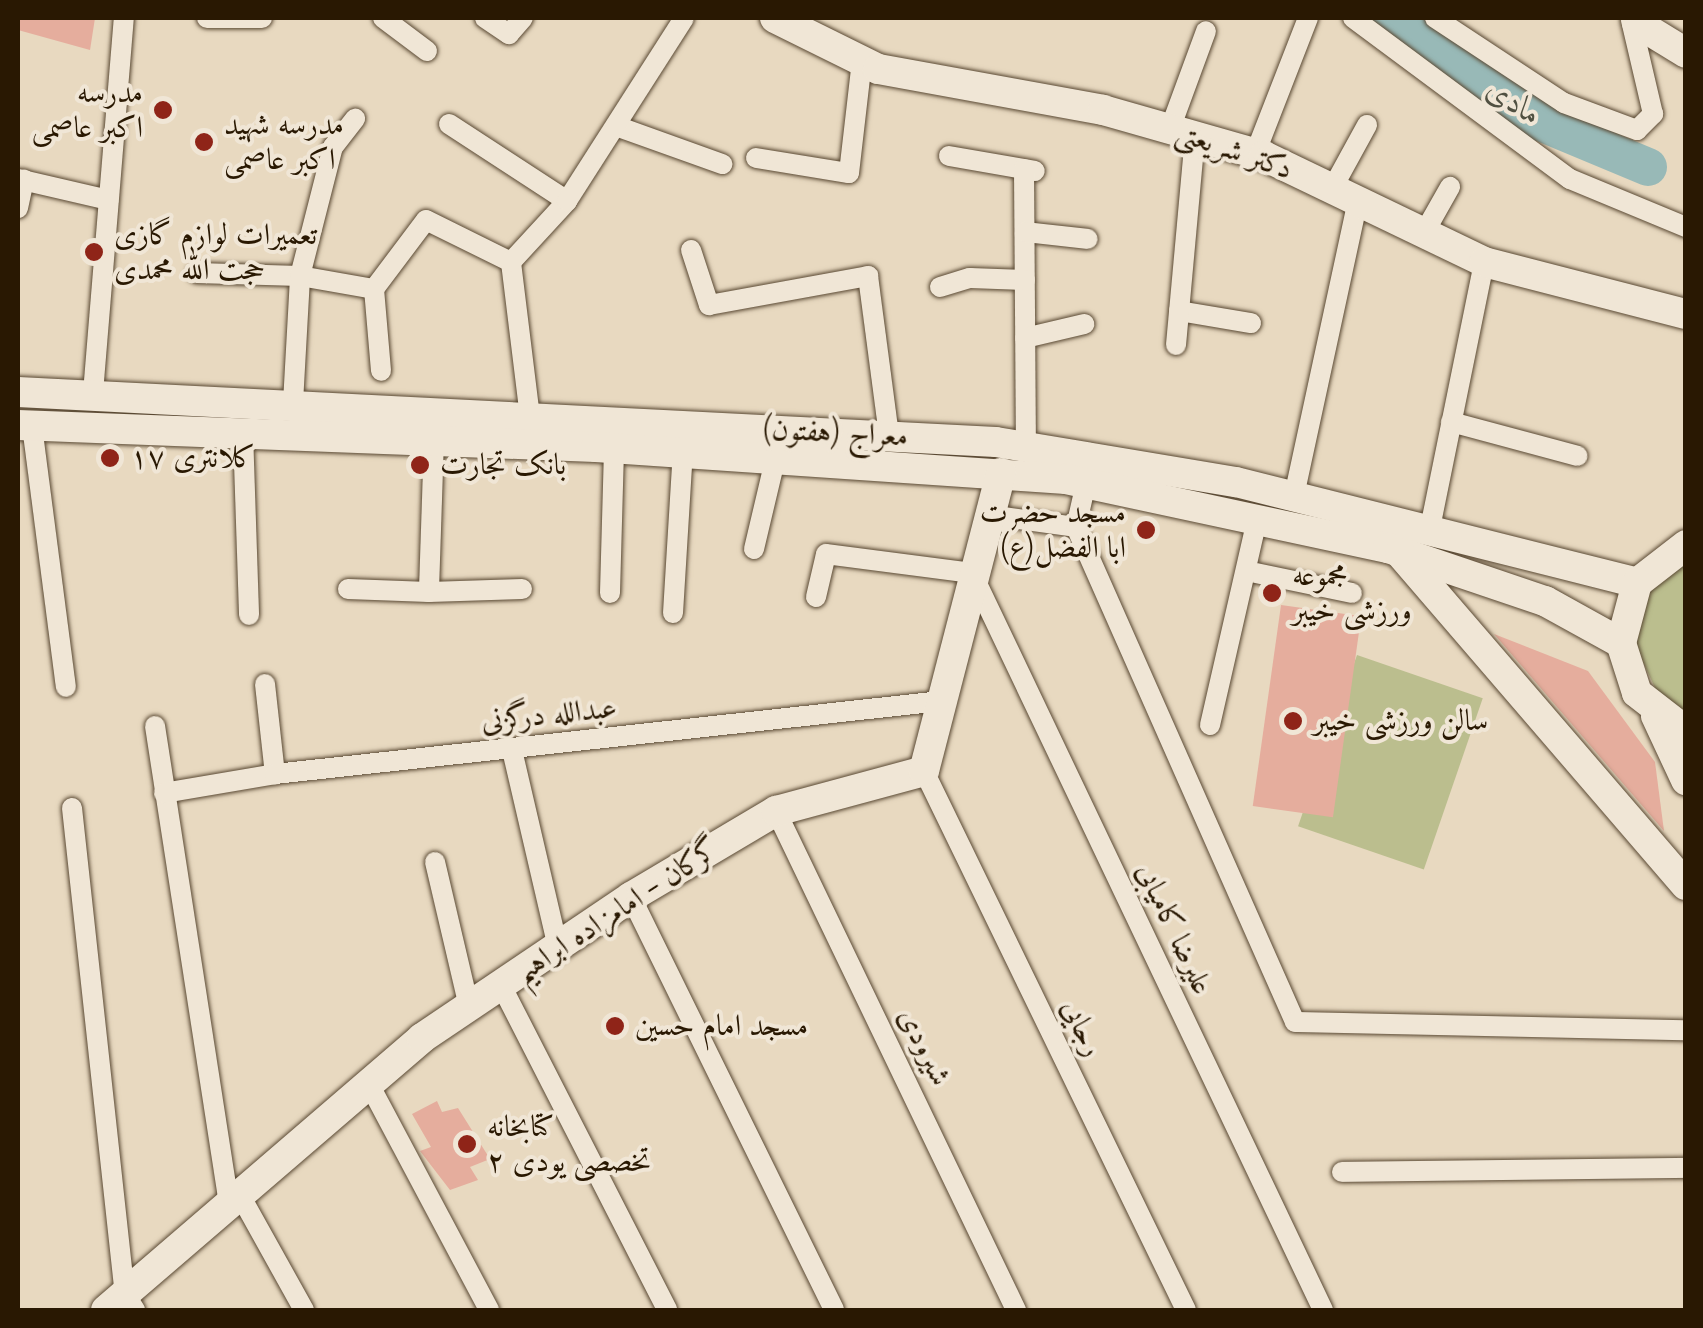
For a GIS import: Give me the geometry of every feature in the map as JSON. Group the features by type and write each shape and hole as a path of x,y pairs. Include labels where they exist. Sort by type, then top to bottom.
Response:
{"main road":[{"name":"دکتر شریعتی","path":"774,18 862,61 1183,133 1254,154 1484,262 1685,314"},
{"path":"1631,20 1670,18"},
{"path":"1631,20 1686,53"},
{"name":"معراج (هفتون)","path":"18,392 530,417 683,452 1001,473 1086,483 1398,551 1576,616 1621,643"},
{"name":"معراج (هفتون)","path":"25,426 434,440 614,435 890,436 1026,447 1294,496 1597,568 1637,583"},
{"path":"924,771 972,572 1001,473"},
{"path":"1686,545 1637,583 1621,643 1637,693 1655,713 1686,780"},
{"path":"1398,551 1686,885"},
{"path":"1576,616 1600,597 1597,568"},
{"path":"1655,713 1686,731"},
{"name":"گرکان - امامزاده ابراهیم","path":"122,1305 234,1200 369,1084 468,1007 631,897 776,811 924,771"}],"street":[{"path":"94,394 124,18"},
{"path":"207,18 262,18"},
{"path":"383,18 426,51"},
{"path":"484,18 510,34 523,18"},
{"path":"511,262 568,201 684,18"},
{"path":"1254,154 1308,18"},
{"path":"1354,18 1570,179 1686,227"},
{"path":"1435,18 1564,103 1637,130 1653,114 1631,20"},
{"path":"1176,346 1183,133 1206,30"},
{"path":"756,158 849,173 862,61"},
{"path":"294,403 300,276 333,147 355,119"},
{"path":"449,124 568,201"},
{"path":"1294,496 1345,195 1367,125"},
{"path":"616,126 722,164"},
{"path":"949,156 1030,170 1025,232 1026,447"},
{"path":"18,208 20,179 109,200"},
{"path":"1424,233 1450,187"},
{"path":"380,370 374,290 426,220 511,262"},
{"path":"1025,232 1088,239"},
{"path":"691,250 709,305 868,276 890,436"},
{"path":"511,262 530,417"},
{"path":"1430,528 1484,262"},
{"path":"197,273 300,276 374,290"},
{"path":"940,287 970,278 1025,280"},
{"path":"1179,311 1252,322"},
{"path":"1025,338 1084,324"},
{"path":"1451,422 1578,456"},
{"path":"25,426 66,688"},
{"path":"242,432 250,615"},
{"path":"610,593 614,435"},
{"path":"429,592 434,440"},
{"path":"673,613 683,452"},
{"path":"754,550 776,456"},
{"path":"1086,483 1076,527 1295,1022 1686,1030"},
{"path":"989,515 1076,527"},
{"path":"1210,725 1256,520"},
{"path":"816,598 826,554 972,572"},
{"name":"علیرضا کامیابی","path":"972,572 1323,1310"},
{"path":"1256,573 1352,593"},
{"path":"348,589 522,589"},
{"path":"265,684 275,774"},
{"name":"عبدالله درگزنی","path":"164,794 275,774 942,701"},
{"path":"154,726 234,1200 304,1310"},
{"path":"512,750 558,947"},
{"name":"رجایی","path":"924,771 1186,1310"},
{"path":"72,808 122,1305"},
{"name":"شیرودی","path":"776,811 1016,1310"},
{"path":"435,862 468,1007"},
{"path":"631,897 834,1310"},
{"path":"501,985 667,1310"},
{"path":"369,1084 489,1310"},
{"path":"1342,1172 1686,1168"}],"green space":[{"path":"1685,561 1685,711 1657,692 1635,645 1646,594"},
{"path":"1357,655 1483,698 1424,869 1298,826"}],"building":[{"path":"18,18 95,18 90,50 18,30"},
{"name":"سالن ورزشی خیبر","path":"1281,605 1361,616 1333,817 1253,806"},
{"path":"1494,634 1588,671 1655,762 1664,831"},
{"path":"437,1101 442,1112 458,1108 490,1159 470,1167 478,1180 450,1190 420,1151 431,1147 412,1114"}],"waterway":[{"name":"مادی","path":"1390,18 1540,122 1648,167"}],"place":[{"name":"مدرسه اکبر عاصمی","path":"163,110"},
{"name":"مدرسه شهید اکبر عاصمی","path":"204,142"},
{"name":"تعمیرات لوازم گازی حجت الله محمدی","path":"94,252"},
{"name":"کلانتری ۱۷","path":"110,458"},
{"name":"بانک تجارت","path":"420,465"},
{"name":"مسجد حضرت ابا الفضل(ع)","path":"1146,530"},
{"name":"مجموعه ورزشی خیبر","path":"1272,593"},
{"name":"سالن ورزشی خیبر","path":"1293,721"},
{"name":"مسجد امام حسین","path":"615,1026"},
{"name":"کتابخانه تخصصی یودی ۲","path":"467,1144"}]}
